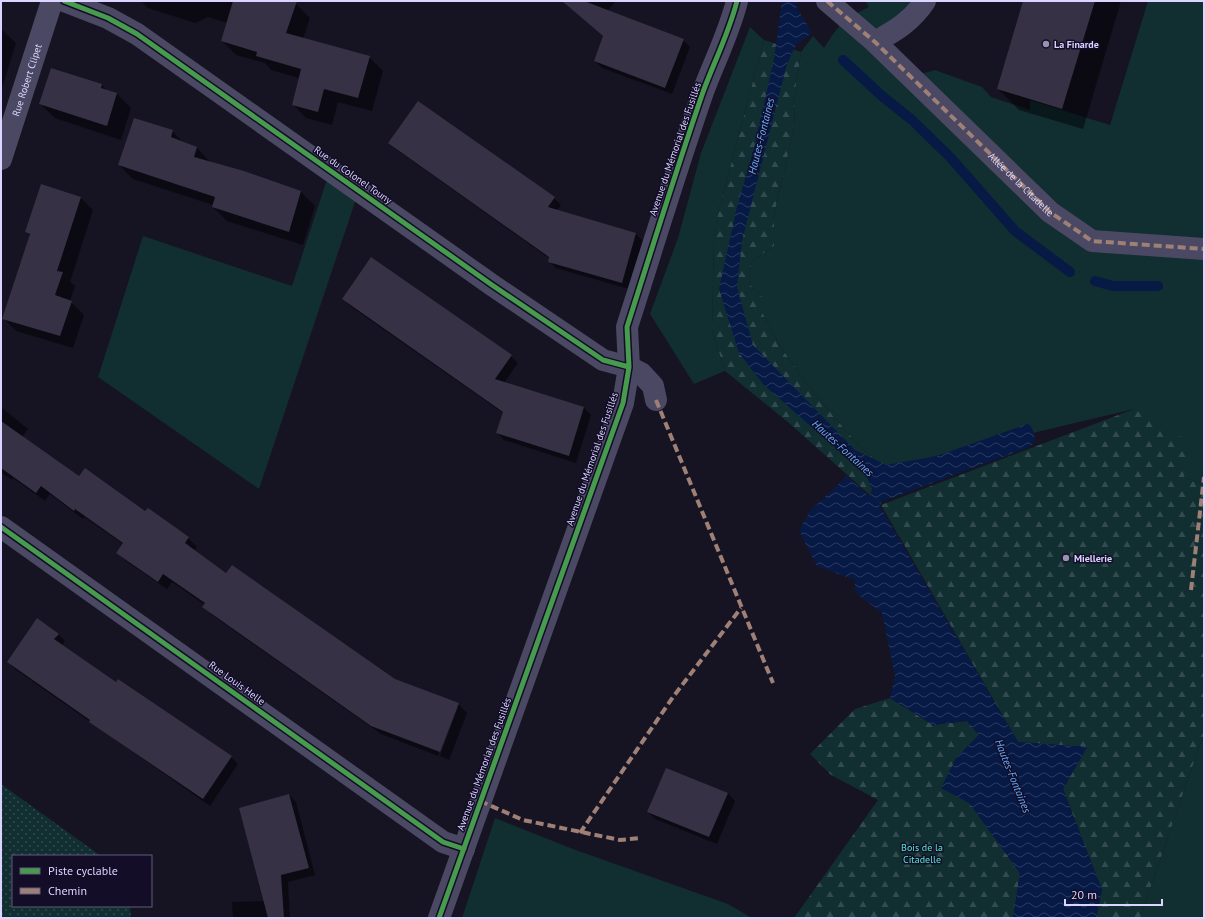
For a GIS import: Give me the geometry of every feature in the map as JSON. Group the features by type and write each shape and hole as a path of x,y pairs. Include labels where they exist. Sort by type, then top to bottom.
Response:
{"street":[{"name":"Rue Robert Clipet","path":"1,159 52,1"},
{"name":"Rue du Colonel Touny","path":"64,1 108,18 137,34 492,285 603,360 629,367 641,373 653,386 656,400"},
{"name":"Avenue du Mémorial des Fusillés","path":"439,918 623,403 629,367 627,327 703,92 731,24 737,1"},
{"name":"Allée de la Citadelle","path":"827,1 875,42 1050,212 1092,241 1204,249"},
{"path":"875,42 896,31 915,15 925,1"},
{"name":"Rue Louis Helle","path":"1,527 443,842 464,849"}],"green space":[{"path":"865,1 925,1 875,42 910,77 935,70 982,87 991,97 1030,110 1030,100 1110,125 1148,1 1204,1 1204,483 1184,478 1134,409 886,468 859,446 813,392 780,346 762,312 762,296 749,284 751,262 774,246 774,215 794,129 795,91 801,52 813,36 824,48 842,23 853,15 869,7"},
{"path":"750,27 764,40 718,213 714,240 712,330 725,371 694,384 650,314 678,238 701,153"},
{"path":"764,40 801,52 795,91 794,129 774,215 774,246 751,262 749,284 762,296 762,312 780,346 813,392 859,446 886,468 881,505 789,423 725,371 712,330 714,240 718,213"},
{"path":"330,170 359,190 259,489 98,377 143,236 292,286"},
{"path":"1134,409 1189,442 1184,478 1204,483 1204,733 1140,918 1096,918 1102,890 1063,789 1087,747 1018,742 881,505"},
{"name":"Bois de la Citadelle","path":"890,698 933,725 967,721 979,735 956,758 942,788 969,802 1020,873 1013,918 794,918 878,800 831,775 810,754 855,709"},
{"path":"1204,733 1204,918 1140,918"},
{"path":"1,784 100,855 12,855 12,907 130,907 131,918 1,918"},
{"path":"495,818 573,849 728,904 752,918 462,918"}],"water":[{"name":"Hautes-Fontaines","path":"782,1 798,1 796,6 812,33 796,45 787,64 742,241 737,287 753,345 855,450 886,465 937,456 1027,424 1030,425 1035,441 1027,448 878,503 1018,742 1087,747 1063,789 1102,890 1096,918 1013,918 1020,873 969,803 941,788 956,758 979,735 967,721 933,725 890,698 895,676 882,613 855,592 855,580 817,566 799,531 809,512 847,476 870,497 872,489 866,475 764,385 739,353 719,289 737,207 754,148 774,59"}],"building":[{"path":"233,1 297,1 286,33 370,56 358,98 324,89 318,112 292,105 301,69 256,56 257,52 221,41"},
{"path":"562,1 584,1 684,39 665,88 594,61 603,36"},
{"name":"La Finarde","path":"1023,1 1095,1 1062,109 997,89"},
{"path":"51,68 102,84 101,88 117,93 107,126 39,104"},
{"path":"418,101 555,197 548,207 636,233 622,283 548,262 549,257 388,143"},
{"path":"134,118 173,130 171,137 197,147 194,157 244,171 301,191 289,232 212,207 215,197 118,165"},
{"path":"41,184 81,197 57,271 63,272 55,295 72,301 60,336 2,319 30,234 25,232"},
{"path":"371,257 512,355 495,379 584,407 569,456 496,433 503,412 342,299"},
{"path":"1,421 79,476 85,468 145,511 148,508 189,537 185,543 226,573 232,565 395,679 459,703 440,752 371,726 202,607 205,603 163,574 158,582 116,553 123,543 75,509 74,511 41,486 36,493 1,468"},
{"path":"37,618 59,634 54,639 116,682 118,679 232,756 203,799 89,722 90,720 7,662"},
{"path":"666,768 728,793 709,837 647,812"},
{"path":"289,794 309,868 281,875 284,918 268,918 239,808"}],"waterway":[{"path":"843,60 882,96 912,120 951,158 1015,231 1070,272"},
{"path":"1095,281 1113,286 1158,286"}],"marked path":[{"path":"827,1 875,42 1050,212 1092,241 1204,249"},
{"path":"656,400 773,683"},
{"path":"1191,590 1204,477"},
{"path":"580,833 673,697 741,608"},
{"path":"480,801 523,820 620,840 640,838"}],"cycle path":[{"path":"64,1 108,18 137,34 492,285 603,360 629,367"},
{"path":"439,918 623,403 629,367 627,327 693,121 730,24 737,1"},
{"path":"1,527 443,842 464,849"}],"place":[{"name":"La Finarde","path":"1046,44"},
{"name":"Miellerie","path":"1066,558"}]}
